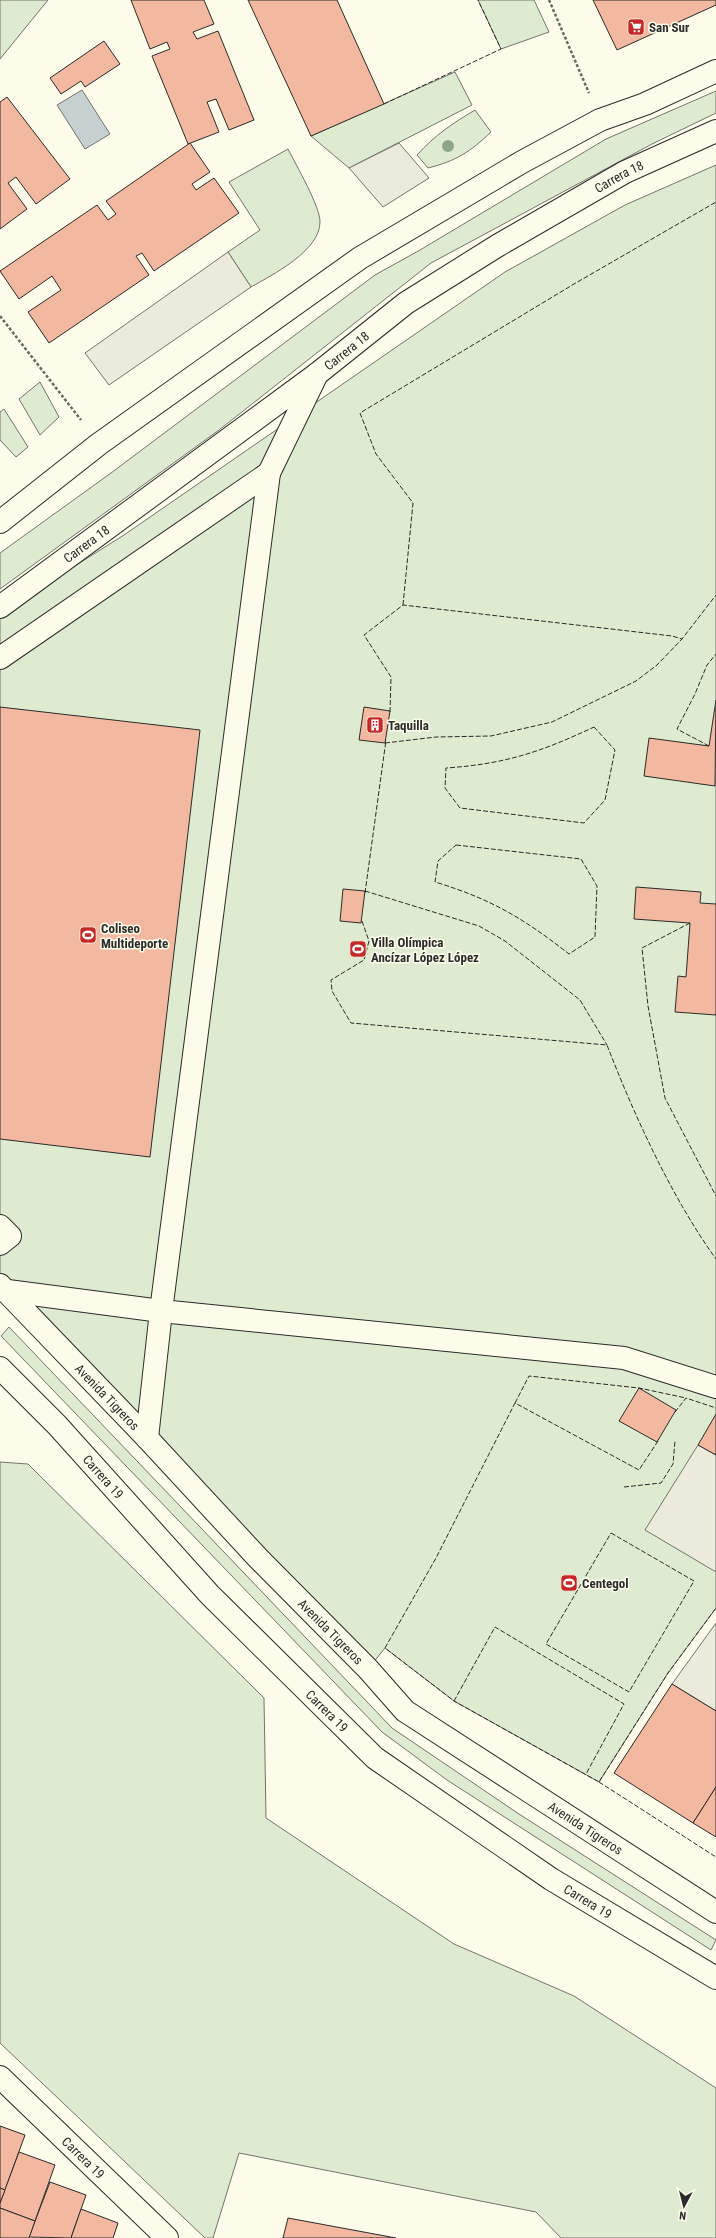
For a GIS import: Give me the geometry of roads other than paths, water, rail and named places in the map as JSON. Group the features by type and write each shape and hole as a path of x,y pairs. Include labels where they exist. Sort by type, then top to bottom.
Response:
{"street":[{"path":"0,522 100,444 360,258 522,162 600,120 645,104 716,71"},
{"name":"Carrera 18","path":"0,607 317,374 406,303 497,246 625,172 716,131"},
{"path":"147,1438 161,1311 270,473 317,374"},
{"path":"0,658 270,473"},
{"path":"0,1226 10,1236 0,1244"},
{"path":"1,1288 161,1311 624,1358 716,1387"},
{"name":"Avenida Tigreros","path":"1,1288 147,1438 258,1558 368,1669 405,1711 716,1912"},
{"name":"Carrera 19","path":"0,1368 57,1425 210,1595 375,1758 550,1878 716,1978"},
{"name":"Carrera 19","path":"0,2077 168,2238"}],"place":[{"name":"San Sur","path":"636,27"},
{"name":"Taquilla","path":"375,725"},
{"name":"Coliseo Multideporte","path":"88,935"},
{"name":"Villa Olímpica Ancízar López López","path":"358,949"},
{"name":"Centegol","path":"569,1583"}]}
